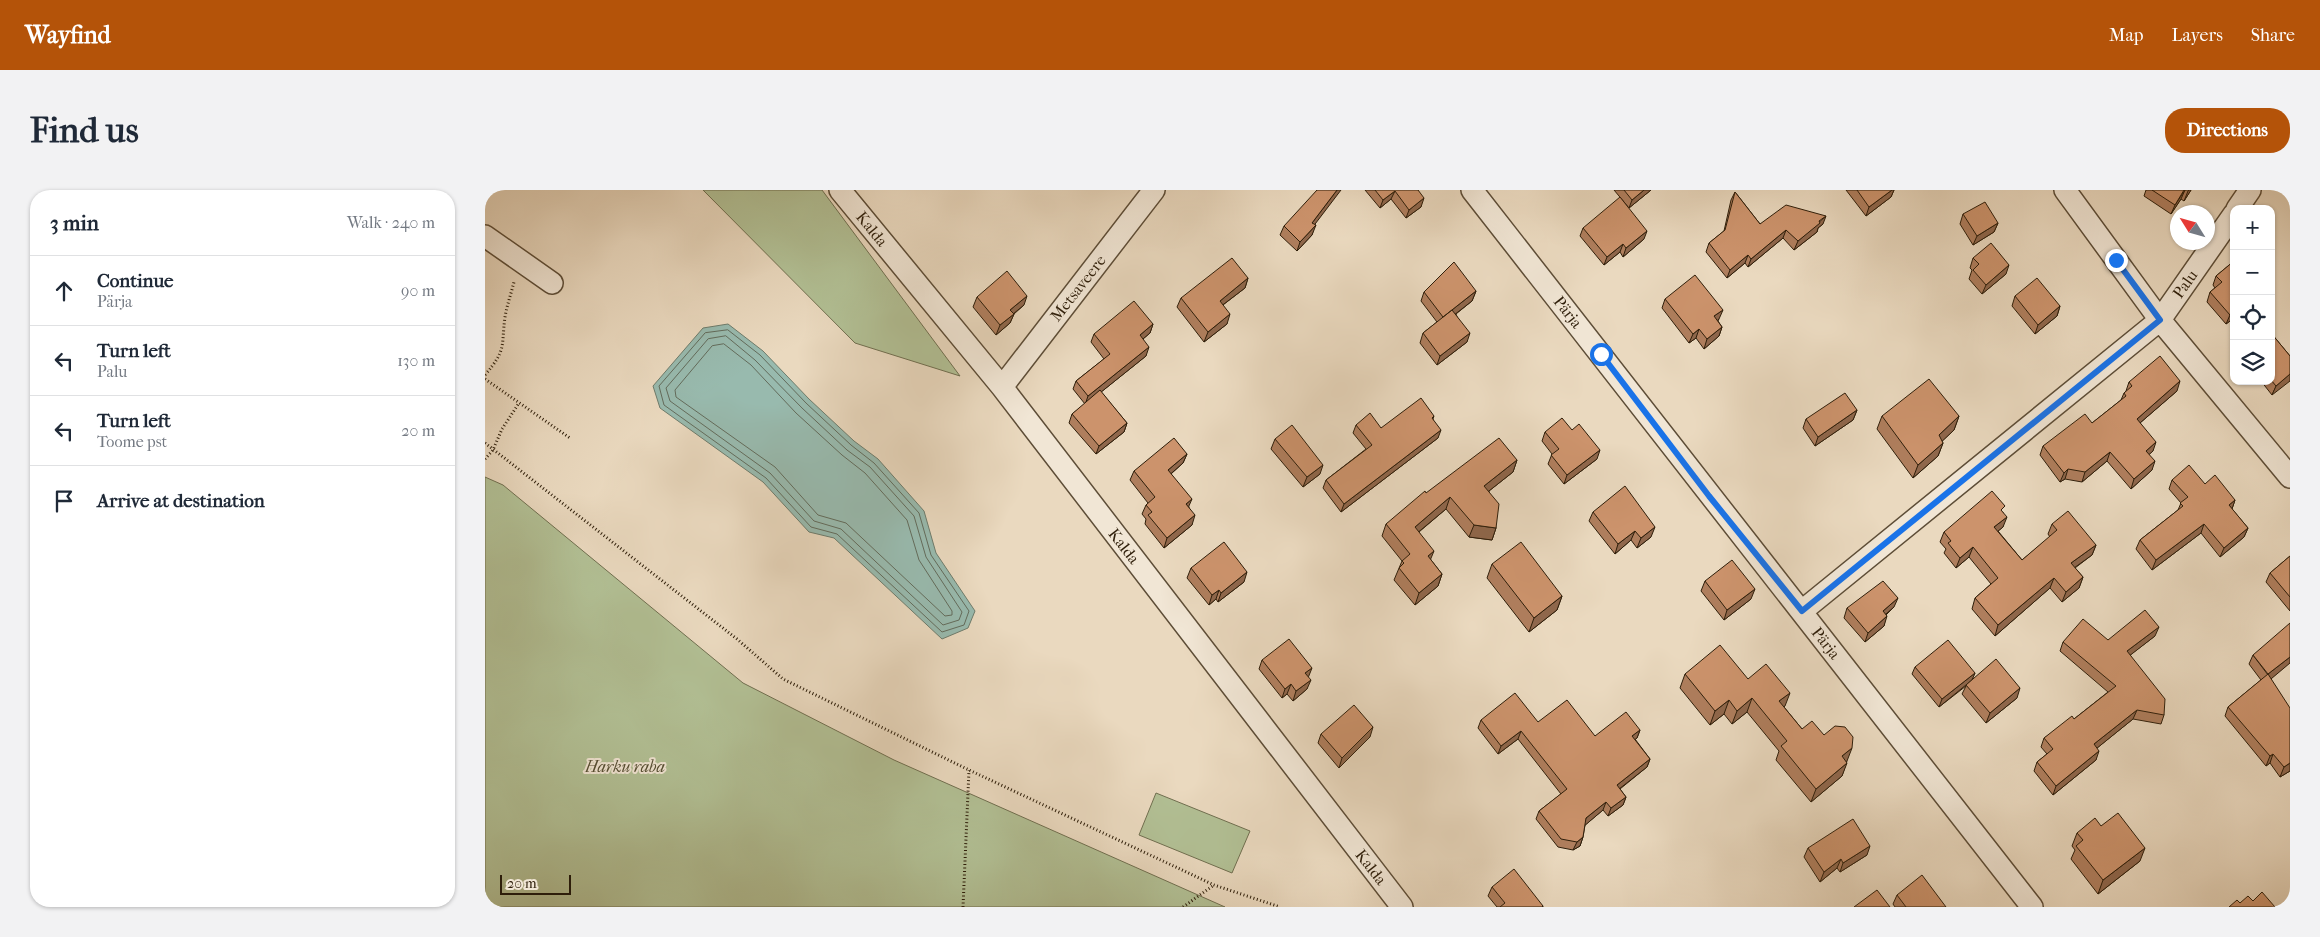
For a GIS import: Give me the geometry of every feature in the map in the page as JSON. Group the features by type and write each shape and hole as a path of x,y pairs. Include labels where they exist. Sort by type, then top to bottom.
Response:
{"street":[{"name":"Kalda","path":"840,190 1002,387 1402,907"},
{"name":"Metsaveere","path":"1002,387 1153,190"},
{"name":"Pärja","path":"1472,190 1709,496 1802,611 2032,907"},
{"path":"2065,190 2160,320 2290,477"},
{"path":"2240,205 2250,190"},
{"name":"Palu","path":"1802,611 2160,320 2230,220"},
{"path":"485,236 552,283"}],"path":[{"path":"485,375 497,361 504,345 505,317 519,260"},
{"path":"485,379 570,438"},
{"path":"485,459 493,450 501,429 519,403"},
{"path":"485,444 737,639 783,679 969,770 1214,885 1280,907"},
{"path":"963,907 969,770"},
{"path":"1183,907 1214,885"}],"green space":[{"path":"703,190 822,190 960,376 855,343"},
{"name":"Harku raba","path":"485,477 503,485 743,683 894,760 1225,907 485,907"},
{"path":"1156,793 1250,831 1232,873 1139,835"}],"water":[{"path":"728,324 763,351 809,399 854,441 878,459 924,511 936,553 975,611 968,628 942,639 834,538 809,532 763,482 660,408 653,386 703,328"}],"building":[{"path":"1317,190 1337,190 1312,223 1316,225 1300,242 1284,226"},
{"path":"1375,190 1418,190 1424,198 1409,210 1395,191 1383,200"},
{"path":"1624,190 1644,190 1632,200"},
{"path":"1857,190 1892,190 1869,207"},
{"path":"2152,190 2184,190 2175,205"},
{"path":"1735,192 1760,224 1786,205 1826,216 1798,241 1786,230 1751,259 1748,255 1730,270 1709,243 1725,230"},
{"path":"1620,197 1647,231 1626,248 1623,244 1607,257 1583,228"},
{"path":"1985,202 1998,223 1977,236 1963,214"},
{"path":"1991,243 2009,265 1986,285 1973,270 1979,264 1973,258"},
{"path":"1232,258 1248,278 1220,301 1230,314 1208,332 1181,298"},
{"path":"1454,262 1476,291 1443,317 1424,292"},
{"path":"2230,264 2230,315 2210,292 2222,282 2216,276"},
{"path":"1007,271 1027,296 1010,310 1014,314 1000,325 977,297"},
{"path":"1695,275 1723,310 1714,316 1722,327 1707,339 1699,329 1693,334 1665,299"},
{"path":"2037,278 2060,306 2038,325 2015,296"},
{"path":"1134,301 1153,324 1140,335 1149,347 1088,396 1076,381 1110,354 1094,334"},
{"path":"1452,310 1470,333 1440,356 1423,333"},
{"path":"2275,338 2290,356 2290,374 2276,386"},
{"path":"2160,356 2180,381 2137,419 2156,442 2146,451 2155,461 2134,479 2110,452 2085,472 2068,469 2064,473 2043,446 2085,414 2092,423 2126,396 2124,393 2132,386 2129,382"},
{"path":"1929,379 1959,416 1939,435 1943,443 1918,465 1882,416"},
{"path":"1100,390 1127,423 1099,446 1072,414"},
{"path":"1845,393 1857,410 1818,437 1806,419"},
{"path":"1421,398 1441,430 1344,504 1326,480 1372,445 1356,425 1370,413 1381,428"},
{"path":"1562,418 1572,430 1579,424 1600,450 1567,475 1551,455 1559,449 1545,432"},
{"path":"1292,425 1323,465 1307,477 1275,439"},
{"path":"1174,438 1187,454 1168,470 1192,499 1186,504 1195,515 1167,538 1148,515 1152,512 1146,505 1155,497 1134,471"},
{"path":"1499,438 1517,460 1484,486 1499,504 1496,528 1474,525 1450,497 1415,527 1434,551 1428,556 1442,574 1419,593 1399,568 1404,563 1402,561 1410,554 1386,524 1425,491 1426,493"},
{"path":"2189,465 2205,484 2215,475 2235,500 2229,505 2248,528 2224,548 2204,524 2156,560 2140,540 2183,506 2180,503 2188,497 2172,480"},
{"path":"1625,486 1655,527 1641,538 1635,531 1618,544 1593,512"},
{"path":"1992,491 2005,506 2001,510 2007,517 1994,527 2022,560 2057,530 2052,524 2068,511 2096,545 2071,563 2083,577 2066,592 2054,578 1998,625 1975,598 1998,578 1973,547 1960,558 1948,543 1951,541 1944,532"},
{"path":"1224,542 1247,572 1221,593 1219,590 1212,595 1191,568"},
{"path":"1521,542 1562,596 1534,618 1492,564"},
{"path":"2290,556 2290,597 2270,573"},
{"path":"1732,560 1755,589 1727,610 1705,581"},
{"path":"1883,581 1898,598 1883,611 1887,616 1868,633 1847,608"},
{"path":"2145,610 2159,627 2127,651 2165,699 2164,715 2137,710 2094,744 2099,751 2056,786 2037,762 2053,749 2044,738 2072,716 2074,719 2116,686 2063,642 2083,619 2108,640"},
{"path":"2290,623 2290,657 2268,674 2253,655"},
{"path":"1289,639 1312,668 1305,673 1311,680 1296,691 1291,684 1285,689 1262,660"},
{"path":"1948,640 1975,673 1942,699 1915,667"},
{"path":"1720,645 1748,679 1766,664 1790,693 1779,701 1802,729 1812,721 1824,735 1835,726 1845,727 1853,737 1852,748 1842,756 1847,763 1816,789 1781,746 1787,741 1752,698 1737,711 1729,700 1715,711 1685,674"},
{"path":"1996,659 2020,688 1990,713 1966,685"},
{"path":"2268,674 2290,708 2290,763 2284,767 2273,754 2270,756 2228,707"},
{"path":"1515,693 1538,722 1567,700 1595,736 1626,712 1640,730 1632,736 1650,759 1617,785 1626,797 1611,808 1606,802 1586,818 1583,837 1577,842 1561,839 1539,811 1567,789 1521,731 1501,746 1481,720"},
{"path":"1354,705 1373,727 1342,758 1321,734"},
{"path":"2118,813 2145,848 2103,880 2076,846 2083,840 2077,833 2095,818 2101,826"},
{"path":"1853,819 1870,846 1843,863 1841,859 1824,872 1808,848"},
{"path":"1514,869 1542,907 1500,907 1505,903 1492,887"},
{"path":"1922,875 1946,907 1906,907 1897,895"},
{"path":"1877,890 1890,907 1854,907"},
{"path":"2262,892 2275,907 2229,907 2237,900 2240,903 2248,896 2253,901"}],"route":[{"path":"1601,354 1709,496 1802,611 2160,320 2116,260"}]}
